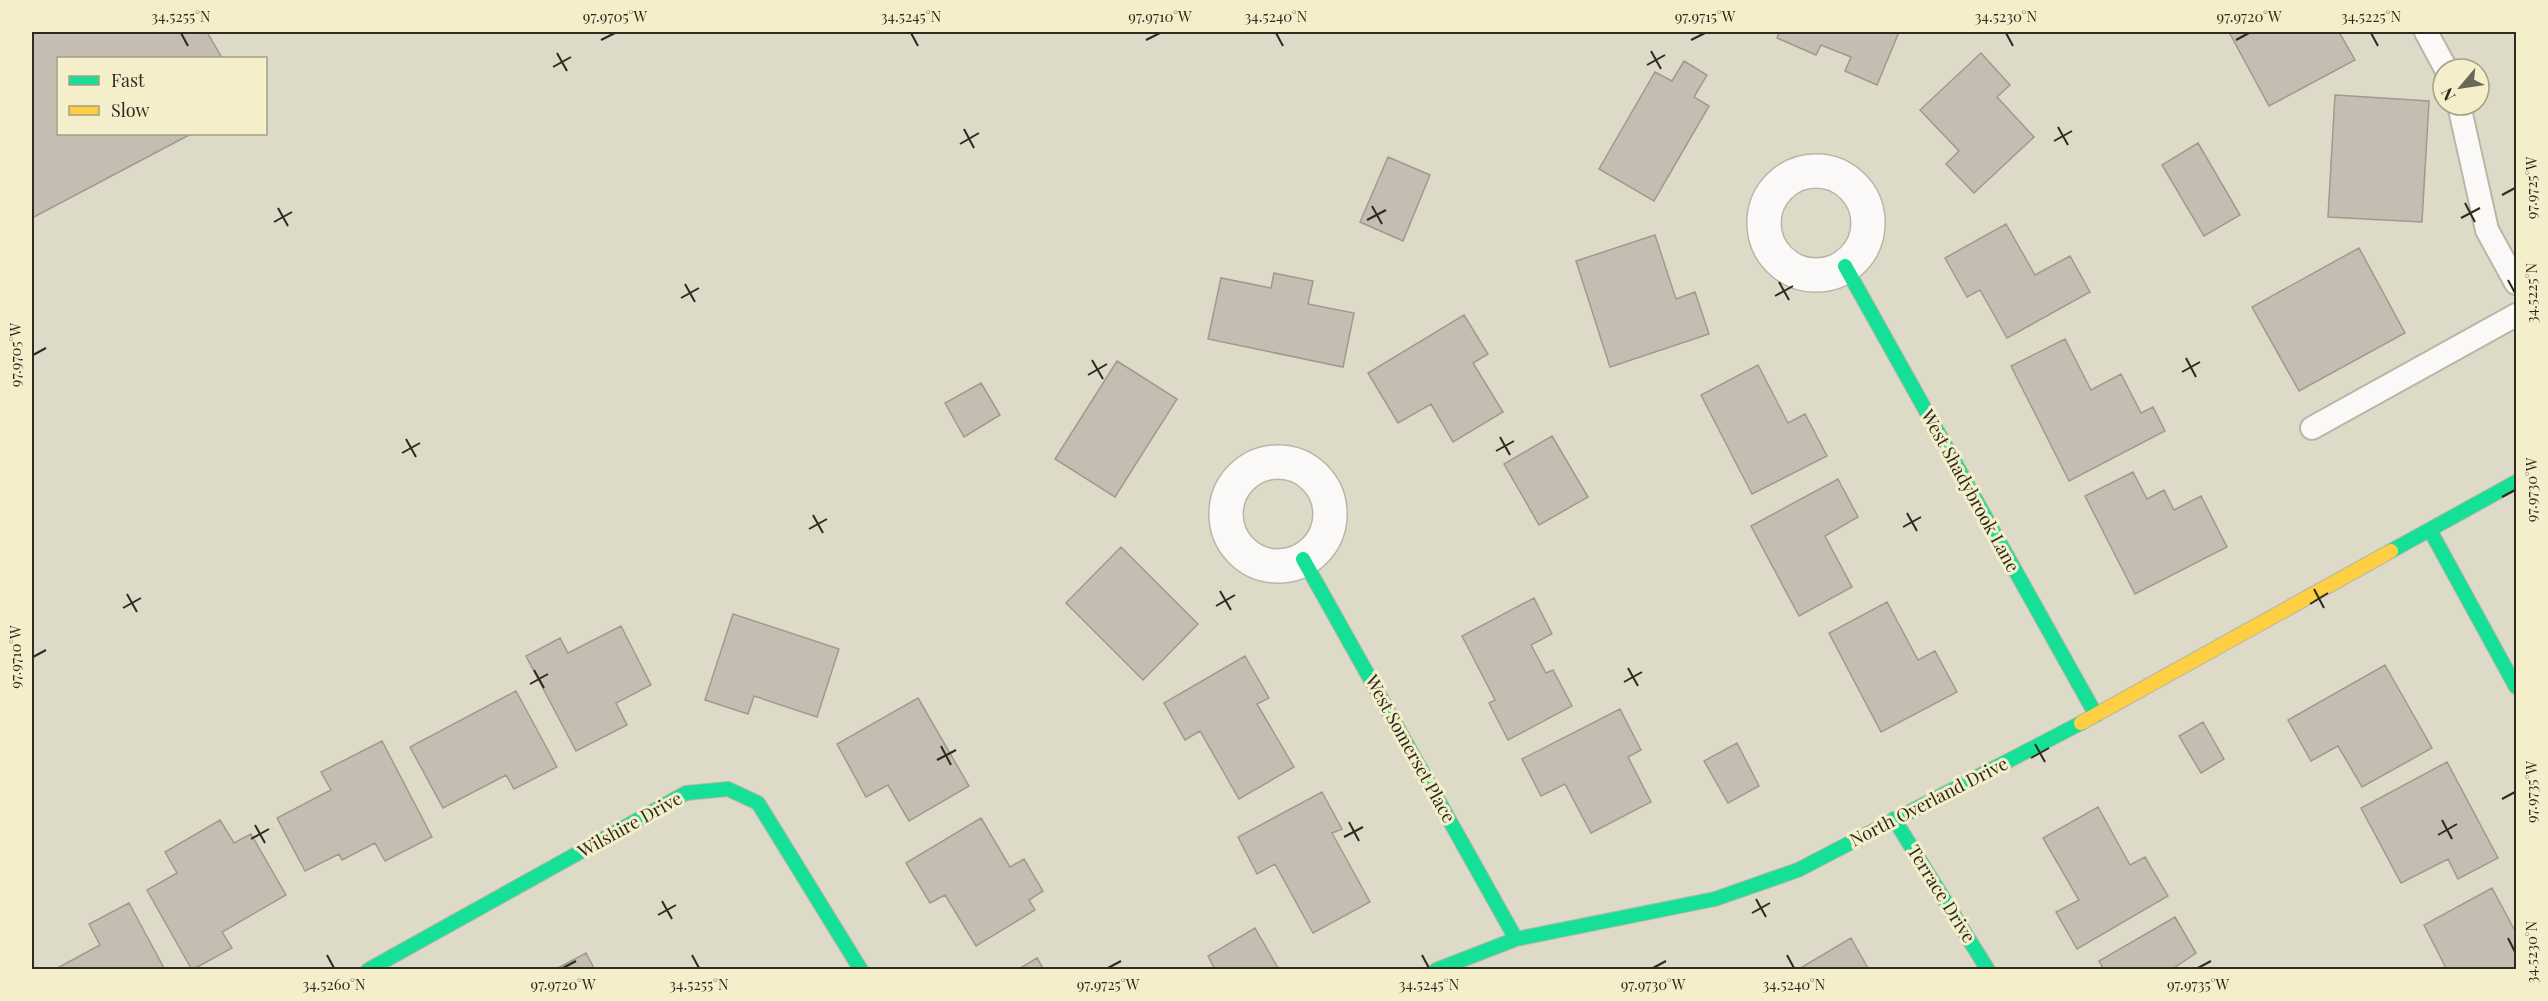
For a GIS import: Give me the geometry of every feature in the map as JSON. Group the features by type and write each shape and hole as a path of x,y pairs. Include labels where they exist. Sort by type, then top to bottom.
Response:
{"street":[{"name":"West Shadybrook Lane","path":"1845,266 2096,715"},
{"name":"North Overland Drive","path":"1436,969 1516,939 1715,899 1798,870 2096,715 2431,532 2517,482"},
{"path":"2431,532 2517,687"},
{"name":"West Somerset Place","path":"1303,559 1516,939"},
{"name":"Wilshire Drive","path":"368,969 686,794 728,789 758,803 861,969"},
{"name":"Terrace Drive","path":"1894,819 1988,969"}],"lane":[{"path":"2426,32 2440,57"},
{"path":"2462,117 2487,230 2517,283"},
{"path":"2312,428 2517,315"}],"building":[{"path":"32,32 207,32 221,57 57,57 57,135 189,135 32,218"},
{"path":"1779,32 1899,32 1877,85 1845,71 1851,57 1821,45 1816,55 1777,38"},
{"path":"2229,32 2339,32 2355,60 2269,106"},
{"path":"1981,53 2010,85 1997,97 2034,137 1974,193 1946,164 1959,151 1920,110"},
{"path":"1684,61 1707,75 1694,97 1709,106 1654,201 1599,169 1655,72 1672,81"},
{"path":"2335,95 2429,101 2422,222 2328,217"},
{"path":"2198,143 2240,215 2204,236 2162,165"},
{"path":"1388,157 1430,175 1403,241 1360,222"},
{"path":"2006,224 2035,275 2070,256 2090,292 2007,338 1980,290 1967,297 1945,258"},
{"path":"1655,235 1676,299 1695,292 1709,334 1610,367 1576,261"},
{"path":"2359,248 2405,333 2299,391 2252,307"},
{"path":"1274,273 1313,281 1308,304 1354,313 1343,367 1208,339 1221,278 1271,288"},
{"path":"1464,315 1488,354 1473,363 1503,412 1453,442 1431,404 1398,423 1368,373"},
{"path":"2065,339 2091,390 2121,374 2141,413 2153,407 2165,431 2069,481 2011,366"},
{"path":"1117,361 1177,399 1115,497 1055,459"},
{"path":"1758,365 1788,423 1805,414 1827,456 1752,494 1701,395"},
{"path":"981,383 1000,415 964,437 945,403"},
{"path":"1552,436 1588,497 1539,525 1504,464"},
{"path":"2133,472 2147,499 2164,490 2174,510 2201,496 2227,547 2135,594 2085,496"},
{"path":"1838,479 1858,517 1825,536 1852,587 1799,616 1751,526"},
{"path":"1121,547 1198,624 1143,680 1066,603"},
{"path":"1534,598 1552,634 1531,645 1546,673 1553,670 1572,706 1508,740 1489,703 1495,700 1462,636"},
{"path":"1887,602 1918,660 1935,651 1957,692 1881,732 1829,633"},
{"path":"733,614 839,649 817,717 754,696 748,714 705,700"},
{"path":"621,626 651,685 616,703 627,725 576,751 526,656 560,638 568,653"},
{"path":"1245,656 1269,698 1257,704 1294,767 1239,799 1200,731 1185,740 1164,703"},
{"path":"2385,665 2432,748 2362,787 2338,746 2311,761 2288,720"},
{"path":"516,691 557,767 514,789 506,775 443,808 410,747"},
{"path":"918,698 969,786 909,821 888,785 866,797 837,744"},
{"path":"1620,709 1641,750 1628,757 1651,802 1591,833 1565,784 1541,796 1522,759"},
{"path":"2203,722 2224,759 2201,773 2179,736"},
{"path":"382,741 432,837 385,861 375,843 342,860 339,854 305,871 277,818 331,790 321,772"},
{"path":"1737,743 1759,786 1728,803 1704,761"},
{"path":"2447,762 2498,858 2458,879 2448,859 2401,883 2361,808"},
{"path":"1322,792 1342,829 1332,833 1370,902 1313,933 1275,864 1257,874 1238,837"},
{"path":"2098,807 2130,865 2145,857 2168,896 2077,949 2056,912 2079,900 2043,838"},
{"path":"981,818 1010,867 1024,859 1043,891 1029,900 1035,910 976,946 945,895 930,903 906,863"},
{"path":"220,820 234,843 251,834 286,895 222,932 232,948 192,970 147,890 177,873 165,852"},
{"path":"2492,888 2514,929 2516,928 2516,970 2447,970 2424,925"},
{"path":"129,903 165,970 54,970 100,945 89,924"},
{"path":"2175,917 2196,953 2171,970 2104,970 2099,961"},
{"path":"1255,928 1278,968 1215,970 1208,956"},
{"path":"1851,938 1869,970 1797,970"},
{"path":"586,953 595,970 554,970"},
{"path":"1037,958 1044,970 1017,970"}],"traffic: fast":[{"path":"1845,266 2096,715"},
{"path":"2391,551 2516,482"},
{"path":"2431,532 2516,687"},
{"path":"1303,559 1516,939"},
{"path":"1436,970 1516,939 1715,899 1798,870 2081,723"},
{"path":"368,970 686,793 728,789 758,803 861,970"},
{"path":"1894,819 1988,970"}],"traffic: slow":[{"path":"2081,723 2391,551"}]}
